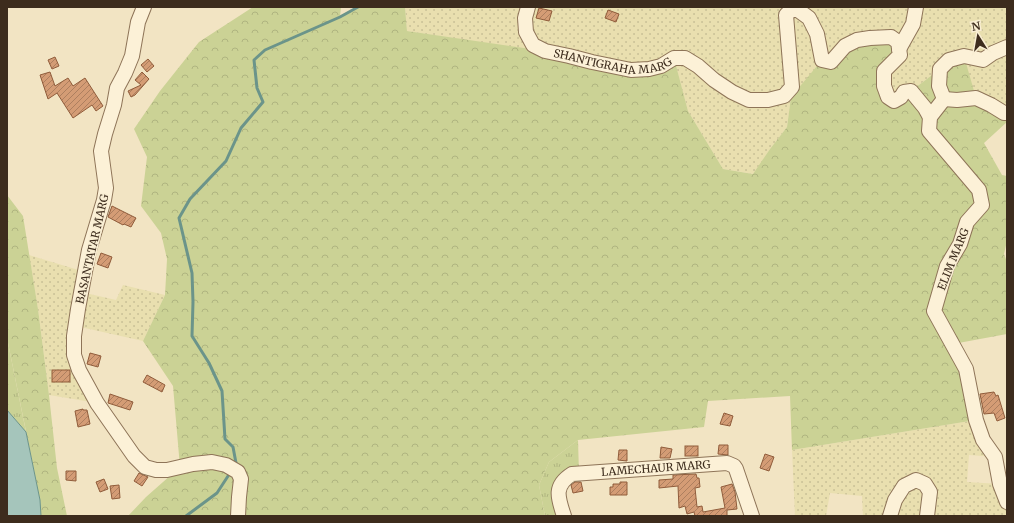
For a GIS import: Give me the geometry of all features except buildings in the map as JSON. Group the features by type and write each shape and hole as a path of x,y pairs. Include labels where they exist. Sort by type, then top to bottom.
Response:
{"street":[{"name":"BASANTATAR MARG","path":"144,7 138,22 132,56 117,88 114,105 101,151 106,188 104,200 89,250 74,336 74,355 78,370 98,403 134,456 145,467 156,470 167,470 193,464 212,462 226,465 238,472 241,479 238,516"},
{"name":"SHANTIGRAHA MARG","path":"528,7 525,18 526,32 533,45 545,51 631,70 649,69 661,66 674,58 684,58 698,66 714,80 732,92 749,100 768,100 784,96 792,87 786,15 791,10 798,10 809,18 816,34 822,60 831,62 845,46 857,40 870,38 891,37 898,42 899,49"},
{"path":"916,7 913,24 899,49 900,55 884,71 884,86 888,97 894,101 901,97 904,92 911,91 925,108 930,117 944,99"},
{"path":"944,99 939,86 940,69 949,60 964,56 983,60 993,53 1007,47"},
{"path":"944,99 957,100 976,98 1004,113 1007,113"},
{"name":"ELIM MARG","path":"930,117 929,131 979,190 982,205 967,222 960,244 947,266 934,311 966,369 976,420 983,440 995,458 1000,484 1007,502"},
{"name":"LAMECHAUR MARG","path":"564,516 559,501 560,484 565,478 572,474 727,463 734,466 736,469 752,516"},
{"path":"890,516 895,500 904,486 916,480 925,484 930,492 927,516"}],"shaded area":[{"path":"405,7 1007,7 1007,113 940,69 901,97 791,97 787,127 770,149 754,174 723,169 688,111 674,59 649,69 407,31"},
{"path":"29,255 85,272 81,292 116,300 123,285 165,295 143,341 76,326 74,336 97,403 49,395 38,309"},
{"path":"976,420 995,457 969,455 967,482 1000,484 1007,502 1007,516 863,516 862,496 830,493 826,516 795,516 792,450"}],"green space":[{"path":"253,7 341,7 340,17 358,7 405,7 407,31 545,51 631,70 674,58 688,111 723,169 753,174 787,127 791,97 822,60 845,46 898,42 884,71 888,97 911,91 940,69 964,56 976,98 1007,113 1007,122 984,143 1002,175 1007,176 1007,241 1004,254 1007,262 1007,334 953,344 976,420 792,450 790,396 708,401 704,427 578,440 549,462 539,485 545,516 128,516 146,497 180,467 173,386 143,341 165,295 167,259 161,233 141,206 147,157 134,129 160,91 199,42"},
{"path":"7,195 23,216 38,309 57,468 67,516 41,516 40,500 7,338"},
{"path":"7,338 26,432 7,410"},
{"path":"578,440 579,473 565,478 564,516 545,516 539,485 549,462"}],"water":[{"path":"7,410 26,432 40,500 41,516 7,516"}],"waterway":[{"path":"234,466 236,463 233,447 225,439 222,391 209,363 192,336 192,273 179,218 190,199 226,161 241,128 263,102 257,88 254,60 265,50 340,17 358,7"},
{"path":"186,516 217,493 230,473"}]}
